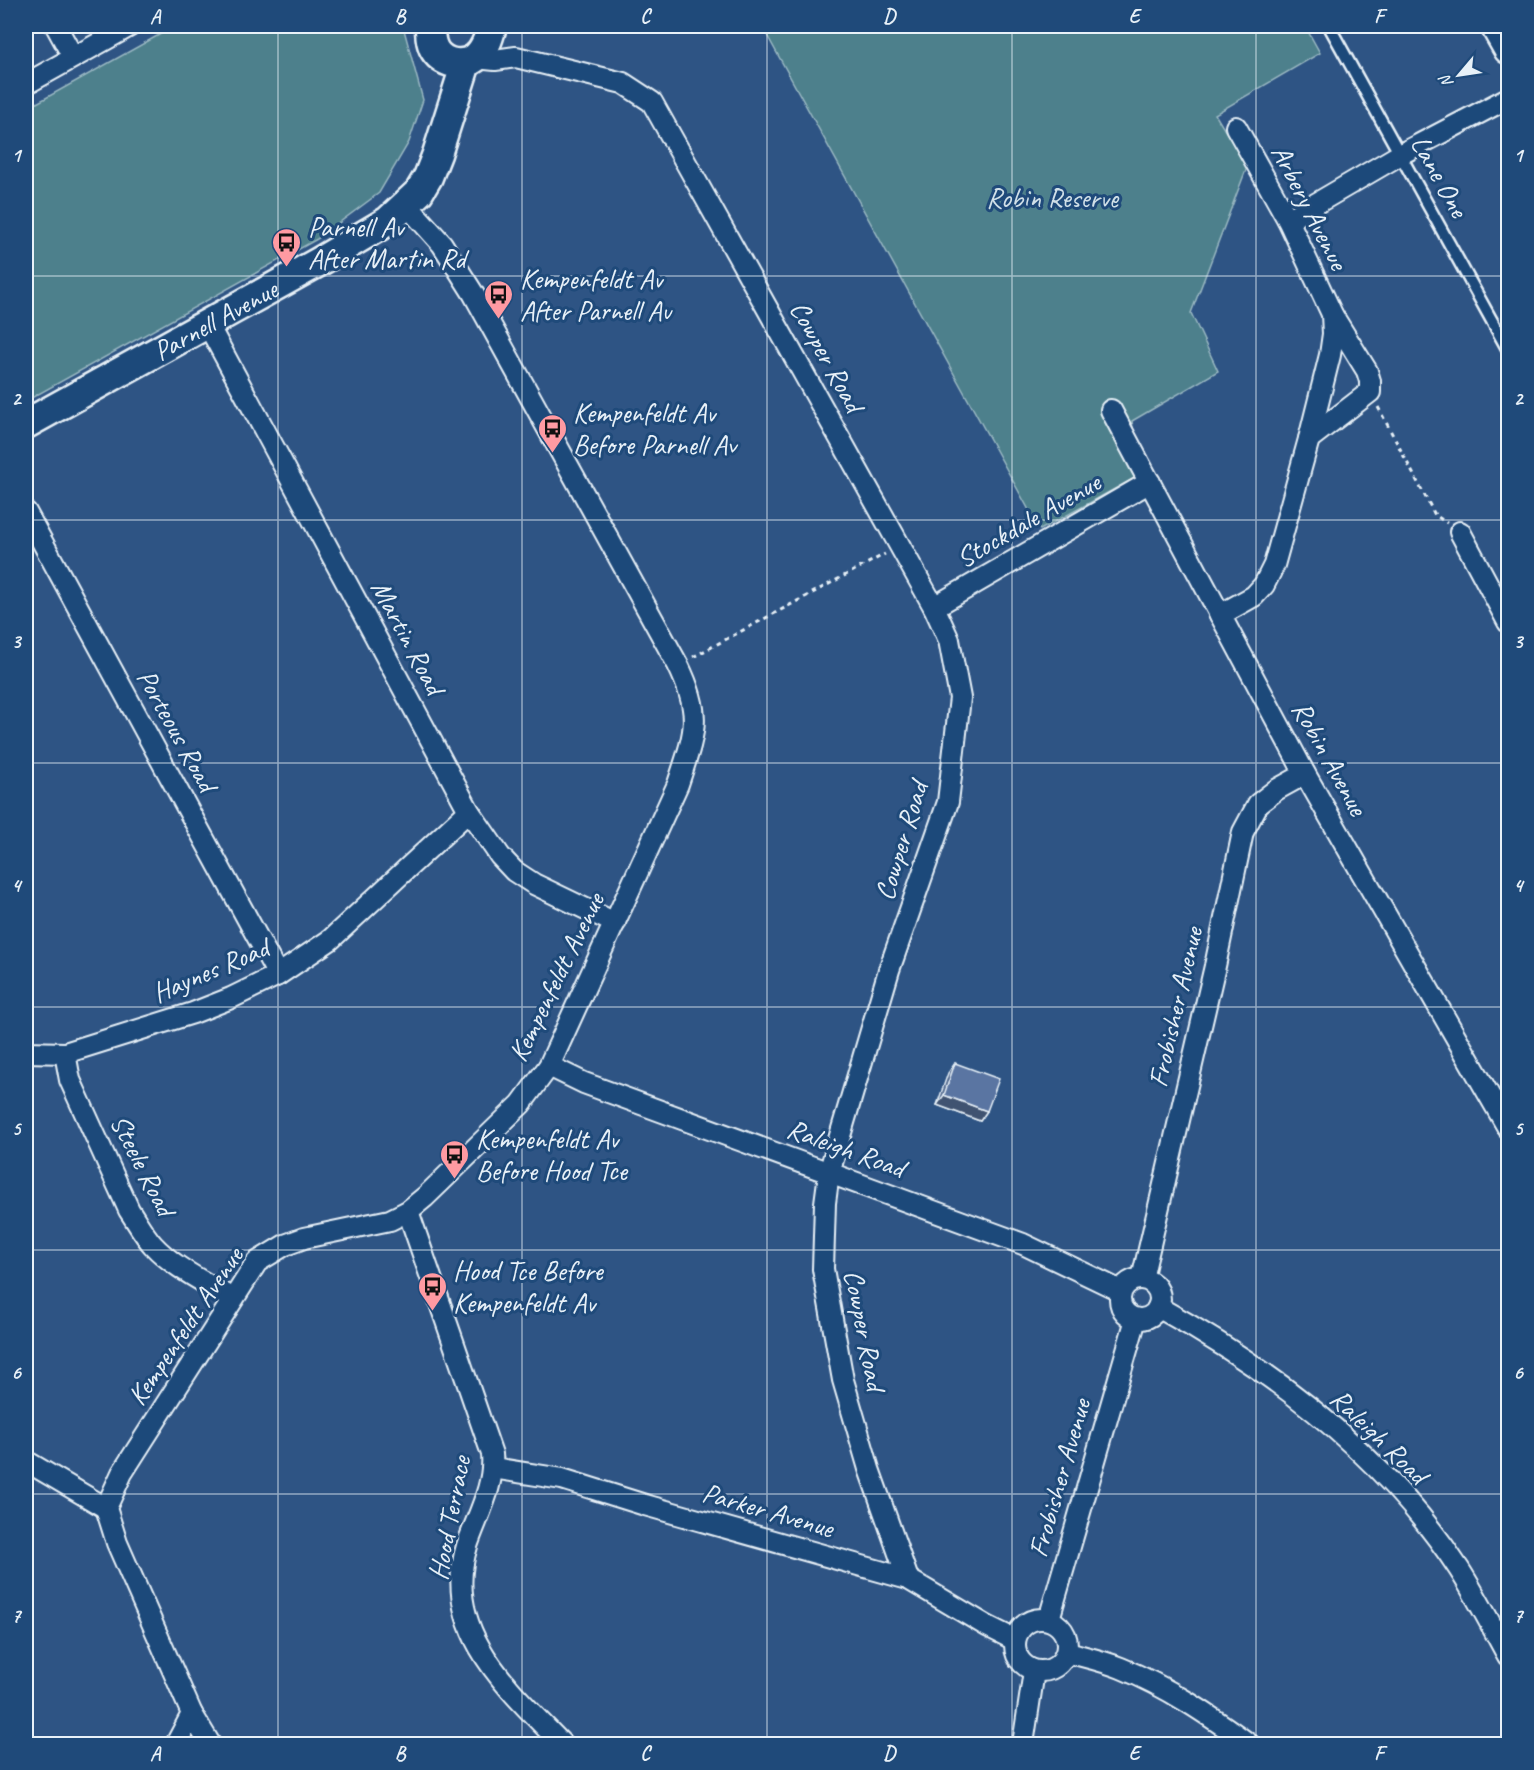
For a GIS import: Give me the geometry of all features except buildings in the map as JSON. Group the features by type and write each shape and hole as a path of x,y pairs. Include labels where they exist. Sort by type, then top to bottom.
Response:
{"street":[{"path":"56,26 73,57"},
{"path":"26,84 130,26"},
{"name":"Parnell Avenue","path":"430,26 432,46 438,54 445,75 449,115"},
{"path":"493,26 497,35 516,57"},
{"name":"Parnell Avenue","path":"26,424 366,234 388,221 407,205 419,192 428,177 471,60 488,41 493,26"},
{"path":"1495,26 1509,49"},
{"path":"438,54 448,62 456,64 471,60"},
{"name":"Cowper Road","path":"471,60 516,57 623,83 652,102 934,607 949,640 960,699 948,802 889,970 829,1173 825,1203 823,1269 843,1380 869,1469 908,1579"},
{"path":"1288,220 1401,154 1509,98"},
{"name":"Arbery Avenue","path":"1236,127 1288,220 1332,314 1367,371 1370,392"},
{"name":"Kempenfeldt Avenue","path":"106,1508 122,1473 257,1263 285,1245 304,1238 390,1220 408,1211 521,1104 549,1066 678,784 692,739 694,705 678,665 473,293 442,244 407,205"},
{"name":"Arbery Avenue","path":"1220,615 1254,596 1264,585 1274,565 1330,355 1333,334 1332,314"},
{"name":"Martin Road","path":"207,323 469,811 500,856 514,871 534,884 615,923"},
{"path":"1309,439 1370,392"},
{"name":"Robin Avenue","path":"1111,410 1305,774 1509,1128"},
{"name":"Stockdale Avenue","path":"934,607 1150,482"},
{"name":"Porteous Road","path":"26,512 278,975"},
{"path":"1460,532 1509,622"},
{"name":"Frobisher Avenue","path":"1142,1278 1244,832 1258,804 1276,790 1305,774"},
{"name":"Haynes Road","path":"26,1052 64,1053 202,1009 278,975 330,940 469,811"},
{"name":"Steele Road","path":"64,1053 70,1080 129,1210 141,1229 154,1246 172,1261 232,1299"},
{"name":"Raleigh Road","path":"549,1066 584,1083 1023,1244 1121,1290"},
{"name":"Hood Terrace","path":"408,1211 489,1443 493,1468 467,1547 462,1581 465,1613 482,1653 504,1684 562,1744"},
{"path":"1142,1278 1148,1280 1160,1294 1158,1307 1149,1317 1136,1319 1125,1313 1122,1308 1119,1296 1121,1290 1129,1281 1142,1278"},
{"name":"Raleigh Road","path":"1158,1307 1198,1329 1260,1370 1304,1403 1367,1458 1405,1499 1458,1568 1509,1656"},
{"name":"Frobisher Avenue","path":"1048,1619 1136,1319"},
{"path":"26,1461 106,1508 117,1543 192,1714 210,1744"},
{"name":"Parker Avenue","path":"493,1468 562,1479 645,1505 908,1579 1015,1640"},
{"path":"1048,1619 1057,1623 1064,1630 1067,1638 1067,1652 1064,1660 1057,1667 1049,1671 1034,1671 1019,1660 1015,1651 1015,1640 1024,1624 1032,1620 1048,1619"},
{"path":"1067,1652 1120,1668 1174,1693 1249,1744"},
{"path":"1023,1744 1034,1671"},
{"path":"176,1744 192,1714"}],"lane":[{"name":"Lane One","path":"1329,26 1509,350"}],"path":[{"path":"1370,392 1436,515 1460,532"},
{"path":"678,665 900,546"}],"green space":[{"path":"175,26 403,26 423,100 409,142 379,193 317,239 26,401 26,109"},
{"name":"Robin Reserve","path":"762,26 1305,26 1320,53 1215,114 1247,167 1191,313 1218,371 1132,421 1140,475 1040,530"}],"place":[{"name":"Parnell Av After Martin Rd","path":"287,268"},
{"name":"Kempenfeldt Av After Parnell Av","path":"499,320"},
{"name":"Kempenfeldt Av Before Parnell Av","path":"552,454"},
{"name":"Kempenfeldt Av Before Hood Tce","path":"455,1180"},
{"name":"Hood Tce Before Kempenfeldt Av","path":"432,1312"}]}
